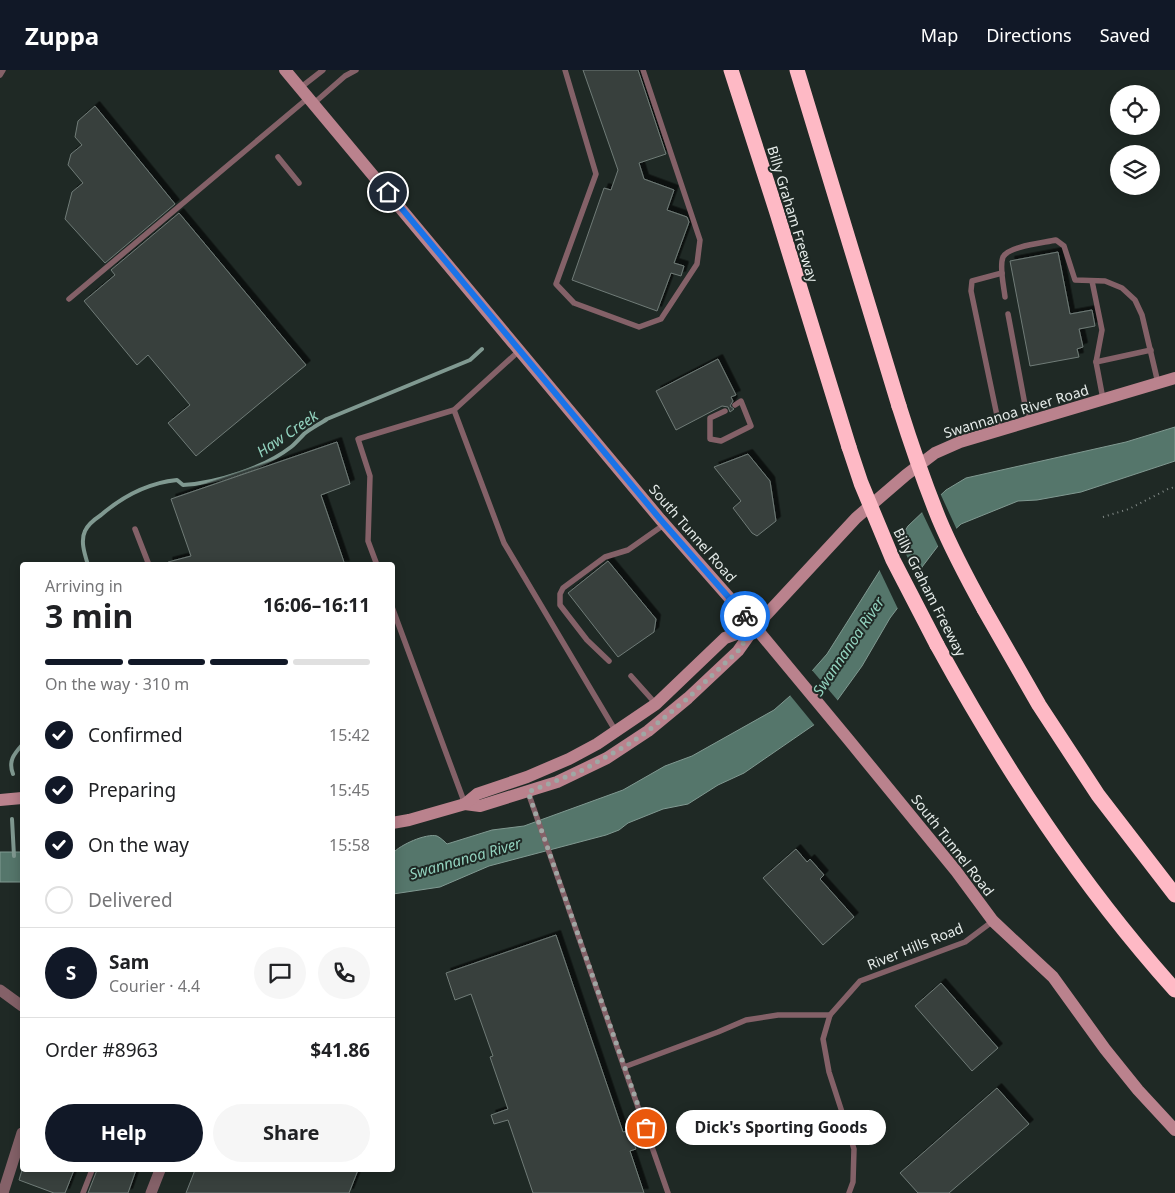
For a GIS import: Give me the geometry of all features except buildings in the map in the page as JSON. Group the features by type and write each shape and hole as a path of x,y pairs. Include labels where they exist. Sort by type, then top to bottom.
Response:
{"highway":[{"name":"Billy Graham Freeway","path":"731,70 848,447 892,560 972,708 1011,773 1047,827 1116,922 1175,990"},
{"path":"797,70 918,465 960,565 1010,657 1039,705 1098,795 1175,895"}],"main road":[{"name":"South Tunnel Road","path":"285,70 664,524 779,656 956,871 993,920 1052,977 1105,1049 1138,1090 1175,1130"},
{"name":"Swannanoa River Road","path":"395,822 465,804 480,806 528,792 581,771 622,749 648,731 688,698 738,651 754,627 856,518 906,475 935,454 960,442 1175,378"},
{"name":"Swannanoa River Road","path":"465,804 476,794 548,769 576,756 616,732 656,704 725,638 754,627"},
{"path":"0,800 20,798"}],"street":[{"path":"0,990 20,1005"},
{"path":"3,1193 20,1139"},
{"path":"151,1193 159,1172"}],"lane":[{"path":"0,75 3,70"},
{"path":"307,97 323,70"},
{"path":"69,299 307,97 356,70"},
{"path":"566,70 596,174 556,284 574,303 639,327 661,319 697,264 700,240 643,70"},
{"path":"278,157 299,183"},
{"path":"1005,297 1002,273 1003,258 1011,249 1056,240 1064,246 1075,280 1105,281 1122,288 1135,300 1142,315 1158,383"},
{"path":"1000,430 971,291 972,281 1002,273"},
{"path":"1092,281 1102,330 1096,362 1103,400"},
{"path":"1008,314 1028,421"},
{"path":"376,562 368,541 370,476 358,439 454,410 520,350"},
{"path":"1096,362 1150,350"},
{"path":"725,410 710,418 710,439 721,442 750,426 741,401 735,405"},
{"path":"454,410 504,543 616,732"},
{"path":"609,661 587,640 560,604 562,588 605,557 628,550 664,524"},
{"path":"135,528 147,562"},
{"path":"395,615 465,804"},
{"path":"631,676 656,704"},
{"path":"528,792 668,1193"},
{"name":"River Hills Road","path":"849,1193 853,1182 854,1150 829,1072 823,1040 830,1015 860,981 965,942 993,920"},
{"path":"624,1067 746,1020 778,1015 830,1015"},
{"path":"83,1193 91,1172"}],"path":[{"path":"1103,517 1129,509 1168,488 1175,487"}],"water":[{"name":"Swannanoa River","path":"1175,427 1175,461 1081,492 1037,500 1018,501 961,524 941,542 922,567 915,585 890,618 862,666 836,702 818,722 744,773 718,785 688,804 663,809 628,823 619,830 606,835 489,866 440,887 395,894 395,851 407,843 426,836 437,836 447,844 492,830 524,826 623,790 665,766 692,756 774,710 790,696 827,654 908,526 946,490 966,478 1126,442"},
{"path":"0,852 20,852 20,882 0,882"}],"pier":[{"path":"940,493 957,530 939,548 921,510"},
{"path":"898,537 919,582 898,609 878,567"},
{"path":"811,669 839,702 816,727 789,694"}],"waterway":[{"name":"Haw Creek","path":"87,562 83,544 86,528 127,496 156,484 177,480 183,485 196,484 225,478 254,468 280,455 307,432 327,419 470,360 482,349"},
{"name":"Haw Creek","path":"13,774 12,761 20,748"},
{"name":"Haw Creek","path":"12,819 14,856"}],"way so far":[{"path":"646,1128 528,792 557,782 607,758 668,716 738,651 754,627 745,616"}],"place":[{"name":"Dick's Sporting Goods","path":"646,1128"}],"route":[{"path":"388,192 660,519 745,616"}]}
